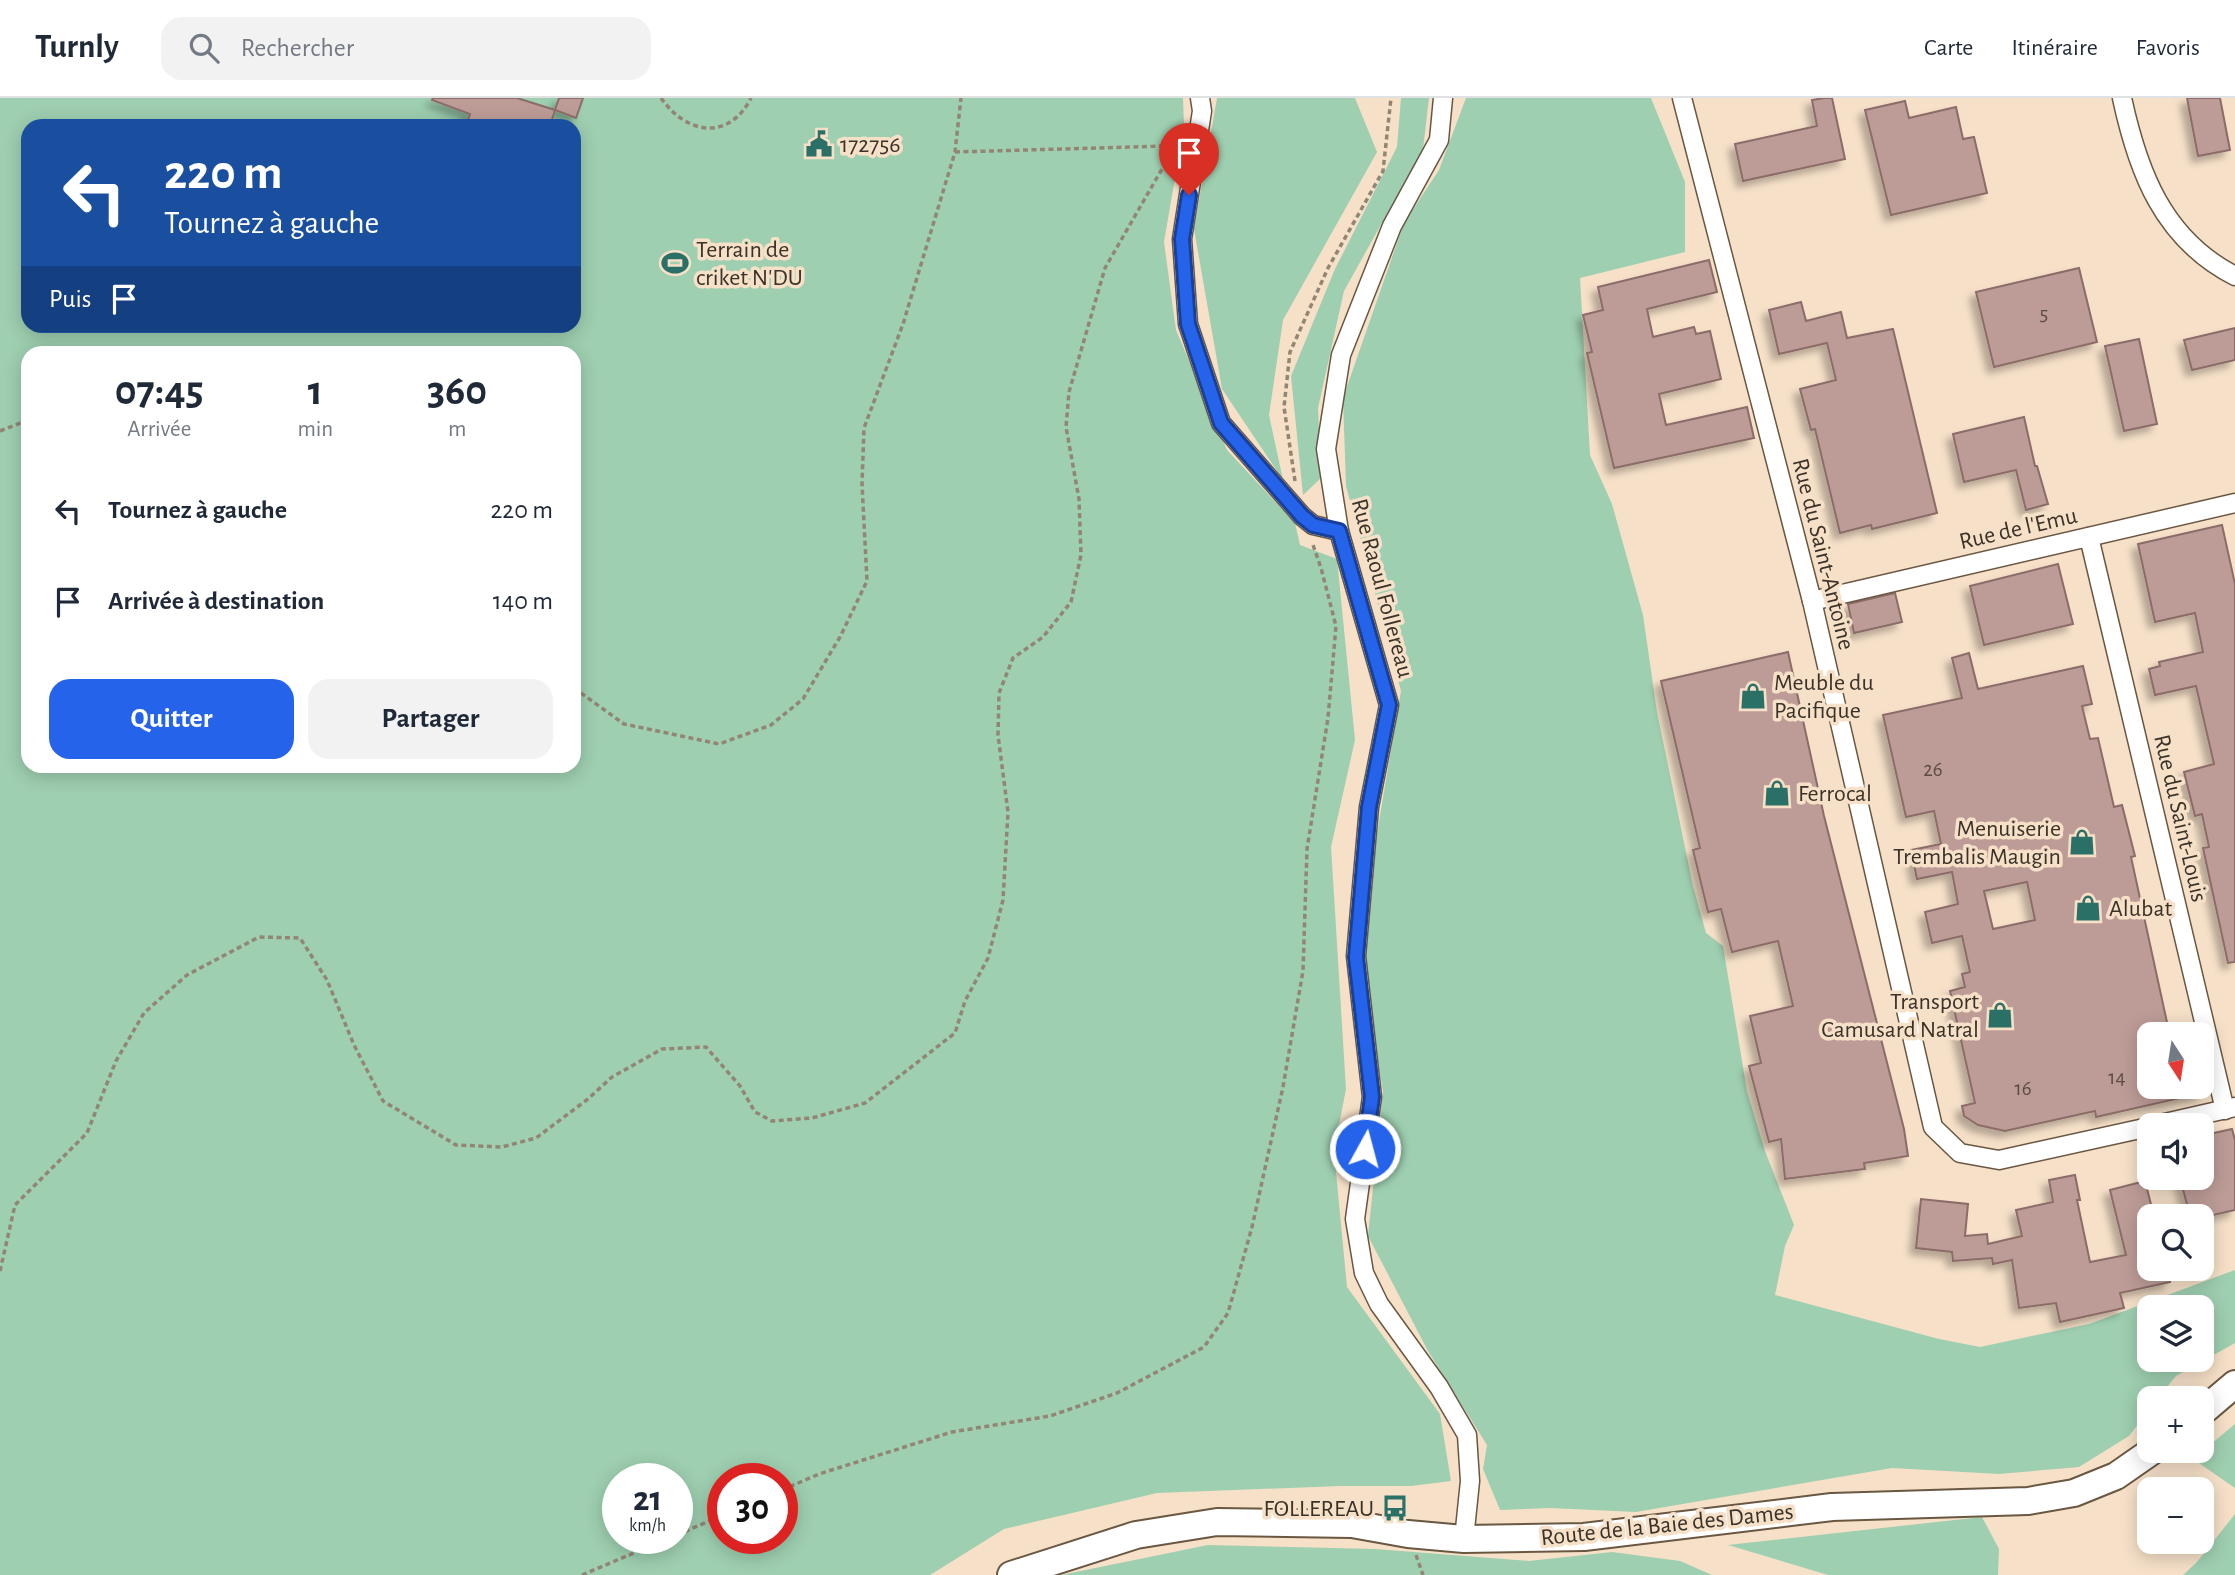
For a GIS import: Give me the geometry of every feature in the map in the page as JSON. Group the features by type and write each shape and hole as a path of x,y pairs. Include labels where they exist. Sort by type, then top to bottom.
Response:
{"main road":[{"path":"2214,1402 2235,1384"},
{"name":"Route de la Baie des Dames","path":"1011,1575 1136,1535 1217,1522 1352,1524 1408,1534 1464,1539 1584,1537 1832,1507 2028,1500 2074,1493 2116,1476 2137,1461"}],"street":[{"name":"Rue Raoul Follereau","path":"1444,98 1439,140 1392,226 1341,355 1326,449 1339,531 1389,705 1369,807 1356,957 1372,1097 1355,1219 1364,1273 1380,1304 1439,1387 1467,1435 1471,1481 1464,1539"},
{"name":"Rue du Saint-Antoine","path":"1682,98 1812,601 1933,1127 1960,1153 1998,1160 2137,1130"},
{"path":"2122,98 2132,143 2151,193 2182,235 2221,268 2235,276"},
{"path":"1202,102 1182,239 1188,324 1221,423 1302,516 1313,525 1339,531"},
{"name":"Rue de l'Emu","path":"1812,601 2235,503"},
{"name":"Rue du Saint-Louis","path":"2090,537 2230,1109"},
{"path":"2212,1113 2230,1109"}],"path":[{"path":"661,98 671,111 696,128 715,128 739,118 751,98"},
{"path":"581,693 624,724 719,744 771,725 803,699 840,637 867,581 862,484 864,428 903,324 955,152 961,98"},
{"path":"1296,482 1284,407 1290,352 1328,268 1383,171 1391,98"},
{"path":"955,152 1168,146 1196,150"},
{"path":"0,1271 15,1205 87,1133 116,1061 144,1013 187,975 259,937 300,938 327,980 354,1045 383,1101 456,1145 502,1147 536,1138 588,1099 612,1077 662,1049 706,1047 740,1086 755,1112 772,1121 812,1118 865,1103 955,1033 965,1001 988,958 1003,900 1008,812 999,735 999,693 1013,658 1043,638 1071,602 1081,555 1079,499 1066,427 1069,392 1105,268 1166,162 1168,146"},
{"path":"0,431 21,423"},
{"path":"798,1483 952,1432 1050,1416 1117,1393 1204,1347 1228,1313 1252,1227 1283,1087 1303,971 1307,849 1328,718 1336,626 1321,568 1302,516"},
{"path":"583,1575 632,1554"}],"green space":[{"path":"0,98 1183,98 1184,126 1164,242 1176,330 1227,450 1295,523 1300,545 1337,559 1355,740 1331,847 1346,1089 1334,1151 1347,1287 1440,1414 1451,1481 1411,1486 1157,1493 1004,1529 930,1575 0,1575"},
{"path":"1217,98 1355,98 1377,152 1283,320 1269,415 1283,480 1222,389 1194,229"},
{"path":"1401,98 1429,98 1423,149 1344,291 1318,408 1321,478 1303,495 1291,376 1335,269 1397,147"},
{"path":"1466,98 1651,98 1685,182 1685,252 1580,278 1590,455 1612,504 1643,615 1657,712 1693,886 1706,933 1723,946 1747,1091 1765,1151 1794,1225 1785,1246 1775,1295 1939,1339 1980,1347 2089,1324 2137,1306 2137,1372 2183,1372 2168,1386 2137,1386 2137,1426 2129,1436 2079,1467 1999,1474 1892,1468 1636,1512 1550,1508 1500,1510 1483,1469 1487,1445 1428,1351 1368,1236 1383,1092 1357,927 1377,833 1401,691 1346,486 1343,398 1404,223 1439,170"},
{"path":"2235,1270 2235,1343 2214,1355 2214,1295 2167,1295 2205,1281 2214,1281 2214,1278"},
{"path":"2235,1424 2235,1488 2199,1463 2214,1463 2214,1442"},
{"path":"2235,1514 2235,1575 2183,1575 2203,1554 2214,1554 2214,1541"},
{"path":"1982,1517 1999,1549 1998,1575 1828,1575 1728,1545"},
{"path":"1208,1545 1375,1549 1529,1561 1612,1552 1680,1561 1712,1575 1061,1575"}],"building":[{"path":"517,98 555,110 552,119 468,119 470,114 432,100"},
{"path":"559,98 583,98 576,118 555,110"},
{"path":"1832,98 1845,159 1743,181 1735,144 1817,126 1812,100"},
{"path":"2187,98 2220,98 2230,150 2198,156"},
{"path":"1905,101 1909,118 1956,107 1963,139 1974,137 1987,193 1891,215 1865,110"},
{"path":"1709,260 1717,292 1647,309 1653,337 1694,327 1696,334 1710,331 1721,379 1659,394 1666,425 1747,407 1754,438 1614,468 1587,353 1592,352 1583,315 1603,310 1598,287"},
{"path":"2079,268 2097,342 1994,367 1976,292"},
{"path":"1801,302 1806,321 1841,312 1847,338 1893,329 1937,513 1872,529 1871,525 1840,533 1815,429 1811,430 1800,389 1836,380 1827,343 1779,354 1769,310"},
{"path":"2235,328 2235,360 2192,370 2184,340"},
{"path":"2139,339 2157,424 2124,431 2105,346"},
{"path":"2024,417 2035,466 2048,504 2026,510 2016,470 1964,482 1953,434"},
{"path":"2222,525 2235,584 2235,962 2228,963 2203,848 2209,847 2202,814 2195,816 2184,772 2214,764 2196,686 2155,695 2149,669 2160,666 2159,662 2203,652 2195,613 2155,622 2138,544"},
{"path":"2058,564 2073,624 1984,645 1970,586"},
{"path":"1895,593 1902,622 1854,633 1848,604"},
{"path":"1788,652 1824,816 1904,1129 1908,1156 1864,1163 1865,1169 1785,1179 1781,1139 1769,1142 1749,1066 1761,1063 1750,1016 1793,1006 1778,941 1732,952 1721,909 1708,912 1693,850 1700,848 1661,681"},
{"path":"1969,653 1978,689 2083,666 2092,704 2082,706 2090,739 2098,738 2114,807 2122,805 2135,856 2131,857 2167,1022 2137,1022 2137,1099 2176,1099 2096,1117 2095,1111 2005,1131 1978,1125 1964,1116 1962,1106 1975,1103 1950,991 1965,987 1962,974 1970,972 1962,936 1932,943 1925,912 1958,904 1952,872 1917,879 1911,850 1941,844 1934,811 1906,817 1883,715 1962,698 1952,658","holes":["2027,882 2035,920 1993,929 1984,891"]},
{"path":"2232,1129 2235,1140 2235,1210 2214,1215 2214,1204 2187,1204 2183,1190 2214,1190 2214,1133"},
{"path":"2075,1175 2080,1200 2077,1200 2090,1262 2126,1255 2110,1190 2137,1183 2137,1190 2147,1190 2151,1204 2137,1204 2137,1281 2170,1282 2120,1293 2124,1308 2060,1322 2056,1303 2019,1308 2012,1260 1993,1264 1992,1258 1953,1261 1952,1252 1916,1248 1921,1199 1968,1204 1965,1236 1987,1234 1988,1244 2022,1236 2016,1210 2053,1202 2049,1180"}],"place":[{"name":"172756","path":"819,144"},
{"name":"Terrain de criket N'DU","path":"675,263"},
{"name":"Meuble du Pacifique","path":"1753,696"},
{"name":"Ferrocal","path":"1777,793"},
{"name":"Menuiserie Trembalis Maugin","path":"2082,842"},
{"name":"Alubat","path":"2088,908"},
{"name":"Transport Camusard Natral","path":"2000,1015"},
{"name":"FOLLEREAU","path":"1395,1508"}],"route":[{"path":"1189,195 1182,239 1188,324 1221,423 1302,516 1313,525 1339,531 1389,705 1369,807 1356,957 1372,1097 1365,1149"}]}
